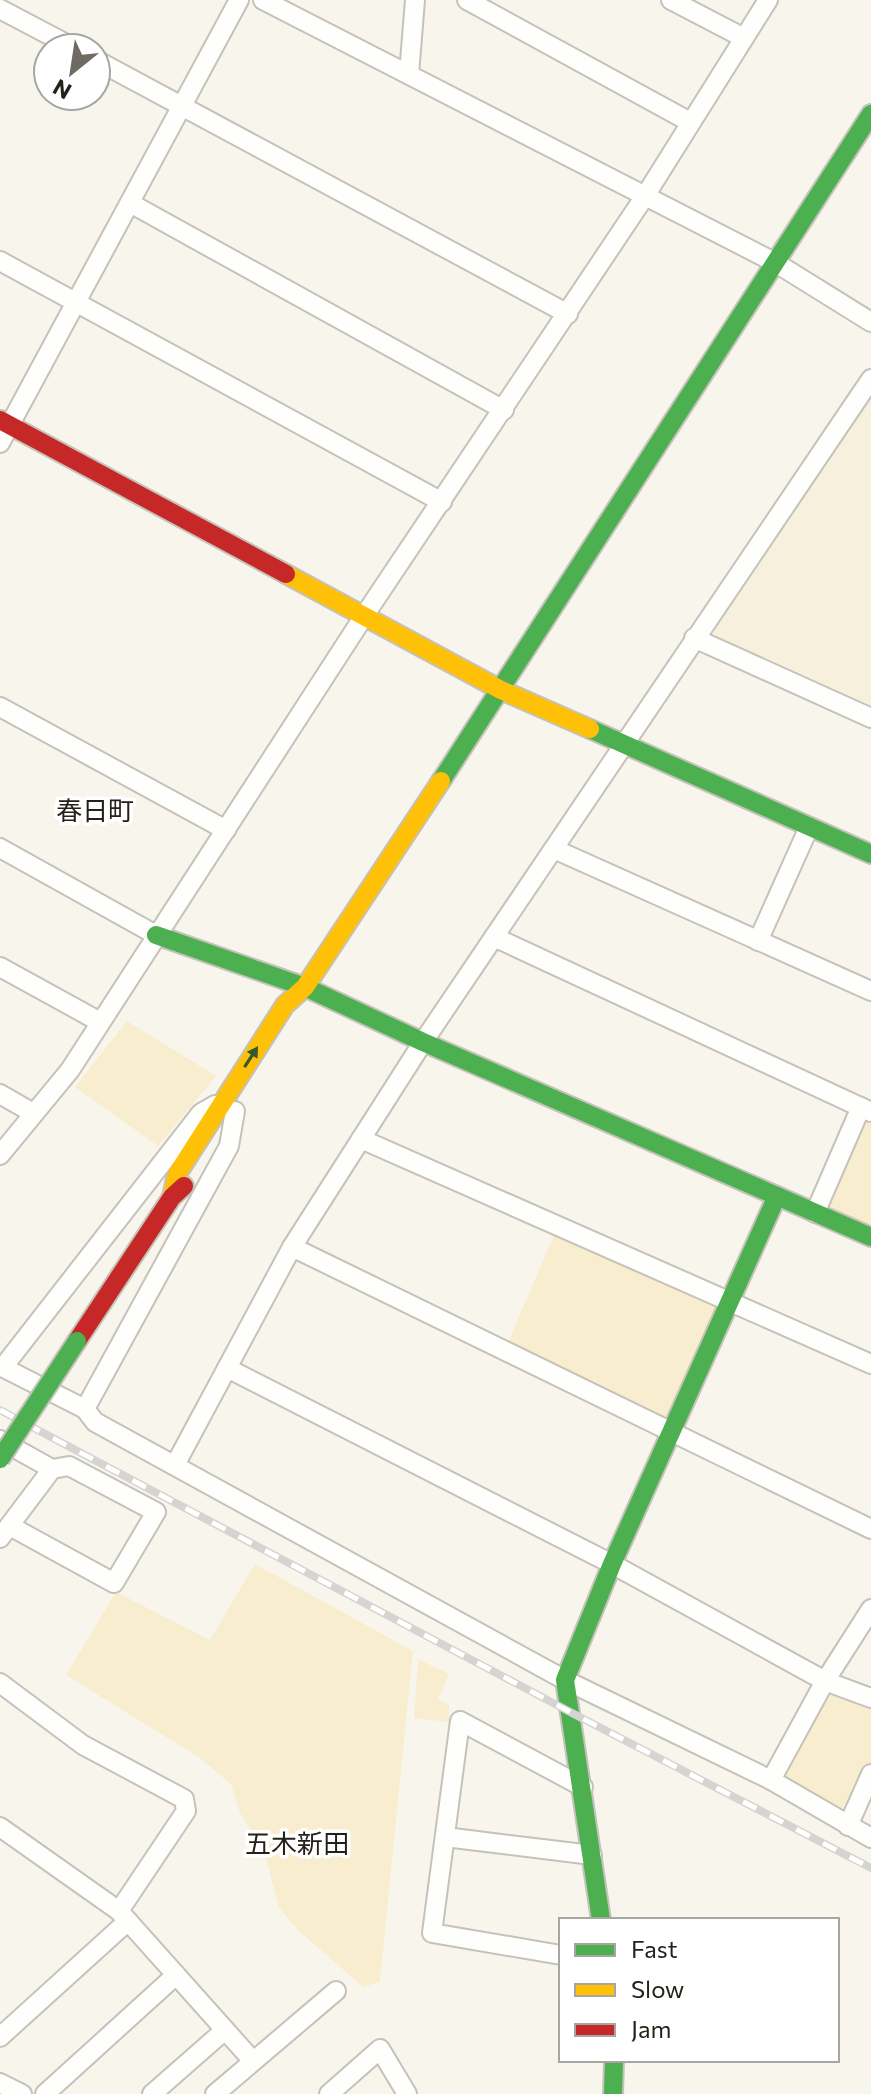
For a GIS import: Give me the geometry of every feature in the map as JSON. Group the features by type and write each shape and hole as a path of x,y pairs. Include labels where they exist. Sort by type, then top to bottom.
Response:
{"street":[{"path":"0,443 5,423 77,302 239,0"},
{"path":"263,0 776,263 871,322"},
{"path":"409,74 415,0"},
{"path":"467,0 690,122"},
{"path":"671,0 744,38"},
{"path":"0,1155 70,1070 364,616 645,196 768,0"},
{"path":"0,9 44,32"},
{"path":"112,68 568,314"},
{"path":"0,1459 172,1197 190,1181 230,1105 300,1013 305,987 501,690 871,114"},
{"path":"130,203 504,410"},
{"path":"0,261 442,502"},
{"path":"175,1465 292,1247 423,1042 622,743 871,379"},
{"path":"5,423 501,690 871,854"},
{"path":"694,638 871,718"},
{"path":"0,707 226,830"},
{"path":"758,941 809,827"},
{"path":"0,848 156,935 305,987 423,1042 871,1237"},
{"path":"554,849 871,991"},
{"path":"494,937 866,1110 815,1213"},
{"path":"0,967 100,1022"},
{"path":"0,1094 33,1113"},
{"path":"230,1105 201,1113 2,1366 85,1409 95,1422 565,1680 771,1780 871,1838"},
{"path":"85,1409 229,1146 230,1105"},
{"path":"361,1139 871,1364"},
{"path":"601,1918 565,1680 612,1564 777,1196"},
{"path":"292,1247 871,1529"},
{"path":"227,1368 612,1564 825,1681 871,1698"},
{"path":"0,1440 52,1469 69,1466 156,1512 114,1583 5,1532 52,1469"},
{"path":"771,1780 825,1681 870,1612"},
{"path":"0,1683 83,1745 184,1799 186,1811 123,1916 0,2037"},
{"path":"559,1955 432,1933 460,1721 583,1787"},
{"path":"848,1826 871,1774"},
{"path":"0,1827 123,1916 252,2060"},
{"path":"445,1837 592,1855"},
{"path":"45,2094 176,1975"},
{"path":"215,2094 336,1991"},
{"path":"152,2094 225,2030"},
{"path":"329,2094 380,2049 407,2094"},
{"path":"613,2094 614,2062"},
{"path":"0,2083 22,2094"}],"shaded area":[{"path":"871,393 871,708 717,638 713,626"},
{"path":"127,1021 216,1076 158,1146 75,1087"},
{"path":"864,1118 871,1121 871,1229 823,1208"},
{"path":"555,1233 720,1308 667,1420 507,1344"},
{"path":"255,1564 413,1651 380,1982 363,1987 298,1930 279,1908 264,1851 240,1813 231,1784 200,1758 66,1675 116,1592 210,1640"},
{"path":"418,1659 449,1674 438,1699 449,1705 449,1722 414,1718"},
{"path":"827,1690 871,1706 871,1762 845,1818 780,1779"}],"railway":[{"path":"0,1410 871,1868"}],"traffic: fast":[{"path":"441,781 871,114"},
{"path":"590,729 871,854"},
{"path":"156,935 305,987 423,1042 871,1237"},
{"path":"601,1918 565,1680 612,1564 777,1196"},
{"path":"0,1459 77,1341"},
{"path":"613,2094 614,2062"}],"traffic: slow":[{"path":"286,574 501,690 590,729"},
{"path":"172,1197 177,1174 285,1005 305,987 441,781"}],"traffic: jam":[{"path":"0,420 286,574"},
{"path":"77,1341 172,1197 184,1186"}],"district":[{"name":"春日町","path":"95,811"},
{"name":"五木新田","path":"297,1844"}]}
